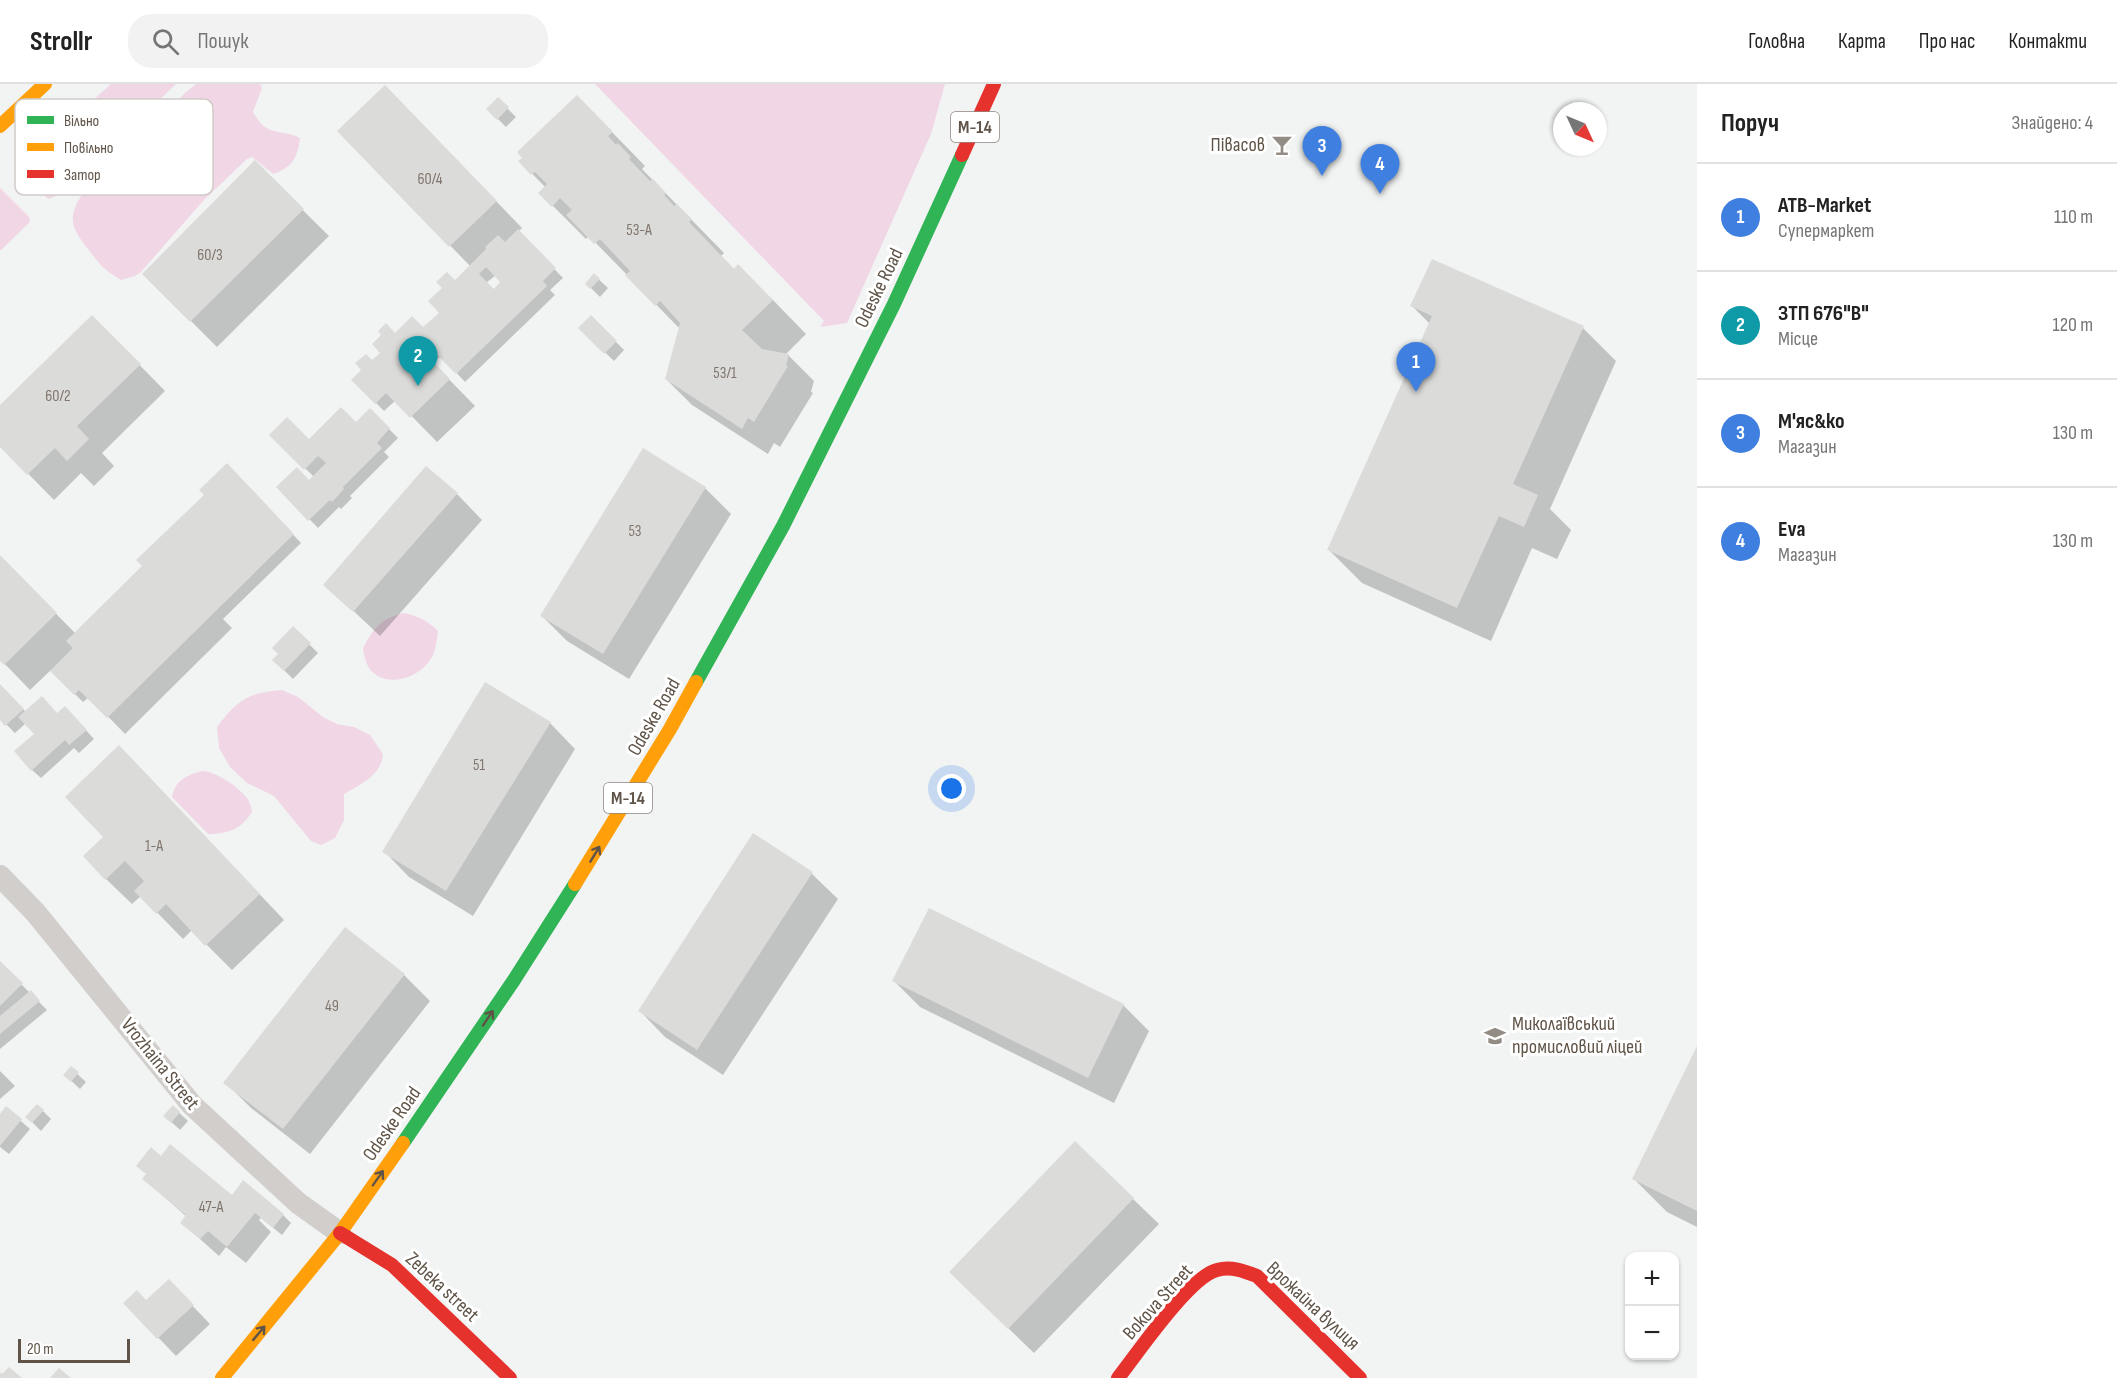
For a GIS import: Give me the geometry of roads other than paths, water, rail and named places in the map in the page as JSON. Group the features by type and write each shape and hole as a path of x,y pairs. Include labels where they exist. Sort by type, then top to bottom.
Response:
{"main road":[{"path":"29,99 45,84"},
{"name":"Odeske Road","path":"222,1378 340,1233 514,980 670,729 794,504 894,304 994,84"},
{"path":"0,126 15,112"},
{"name":"Zebeka street","path":"340,1233 392,1265 510,1378"},
{"name":"Bokova Street","path":"1118,1378 1196,1282 1213,1271 1235,1268"},
{"name":"Врожайна вулиця","path":"1235,1268 1257,1276 1360,1378"}],"lane":[{"name":"Vrozhaina Street","path":"0,876 51,930 192,1104 298,1203 340,1233"}],"place":[{"name":"Півасов","path":"1282,145"},
{"name":"М'яс&ко","path":"1322,176"},
{"name":"Eva","path":"1380,194"},
{"name":"ЗТП 676\"В\"","path":"418,386"},
{"name":"ATB-Market","path":"1416,392"},
{"name":"Миколаївський промисловий ліцей","path":"1495,1036"}]}
